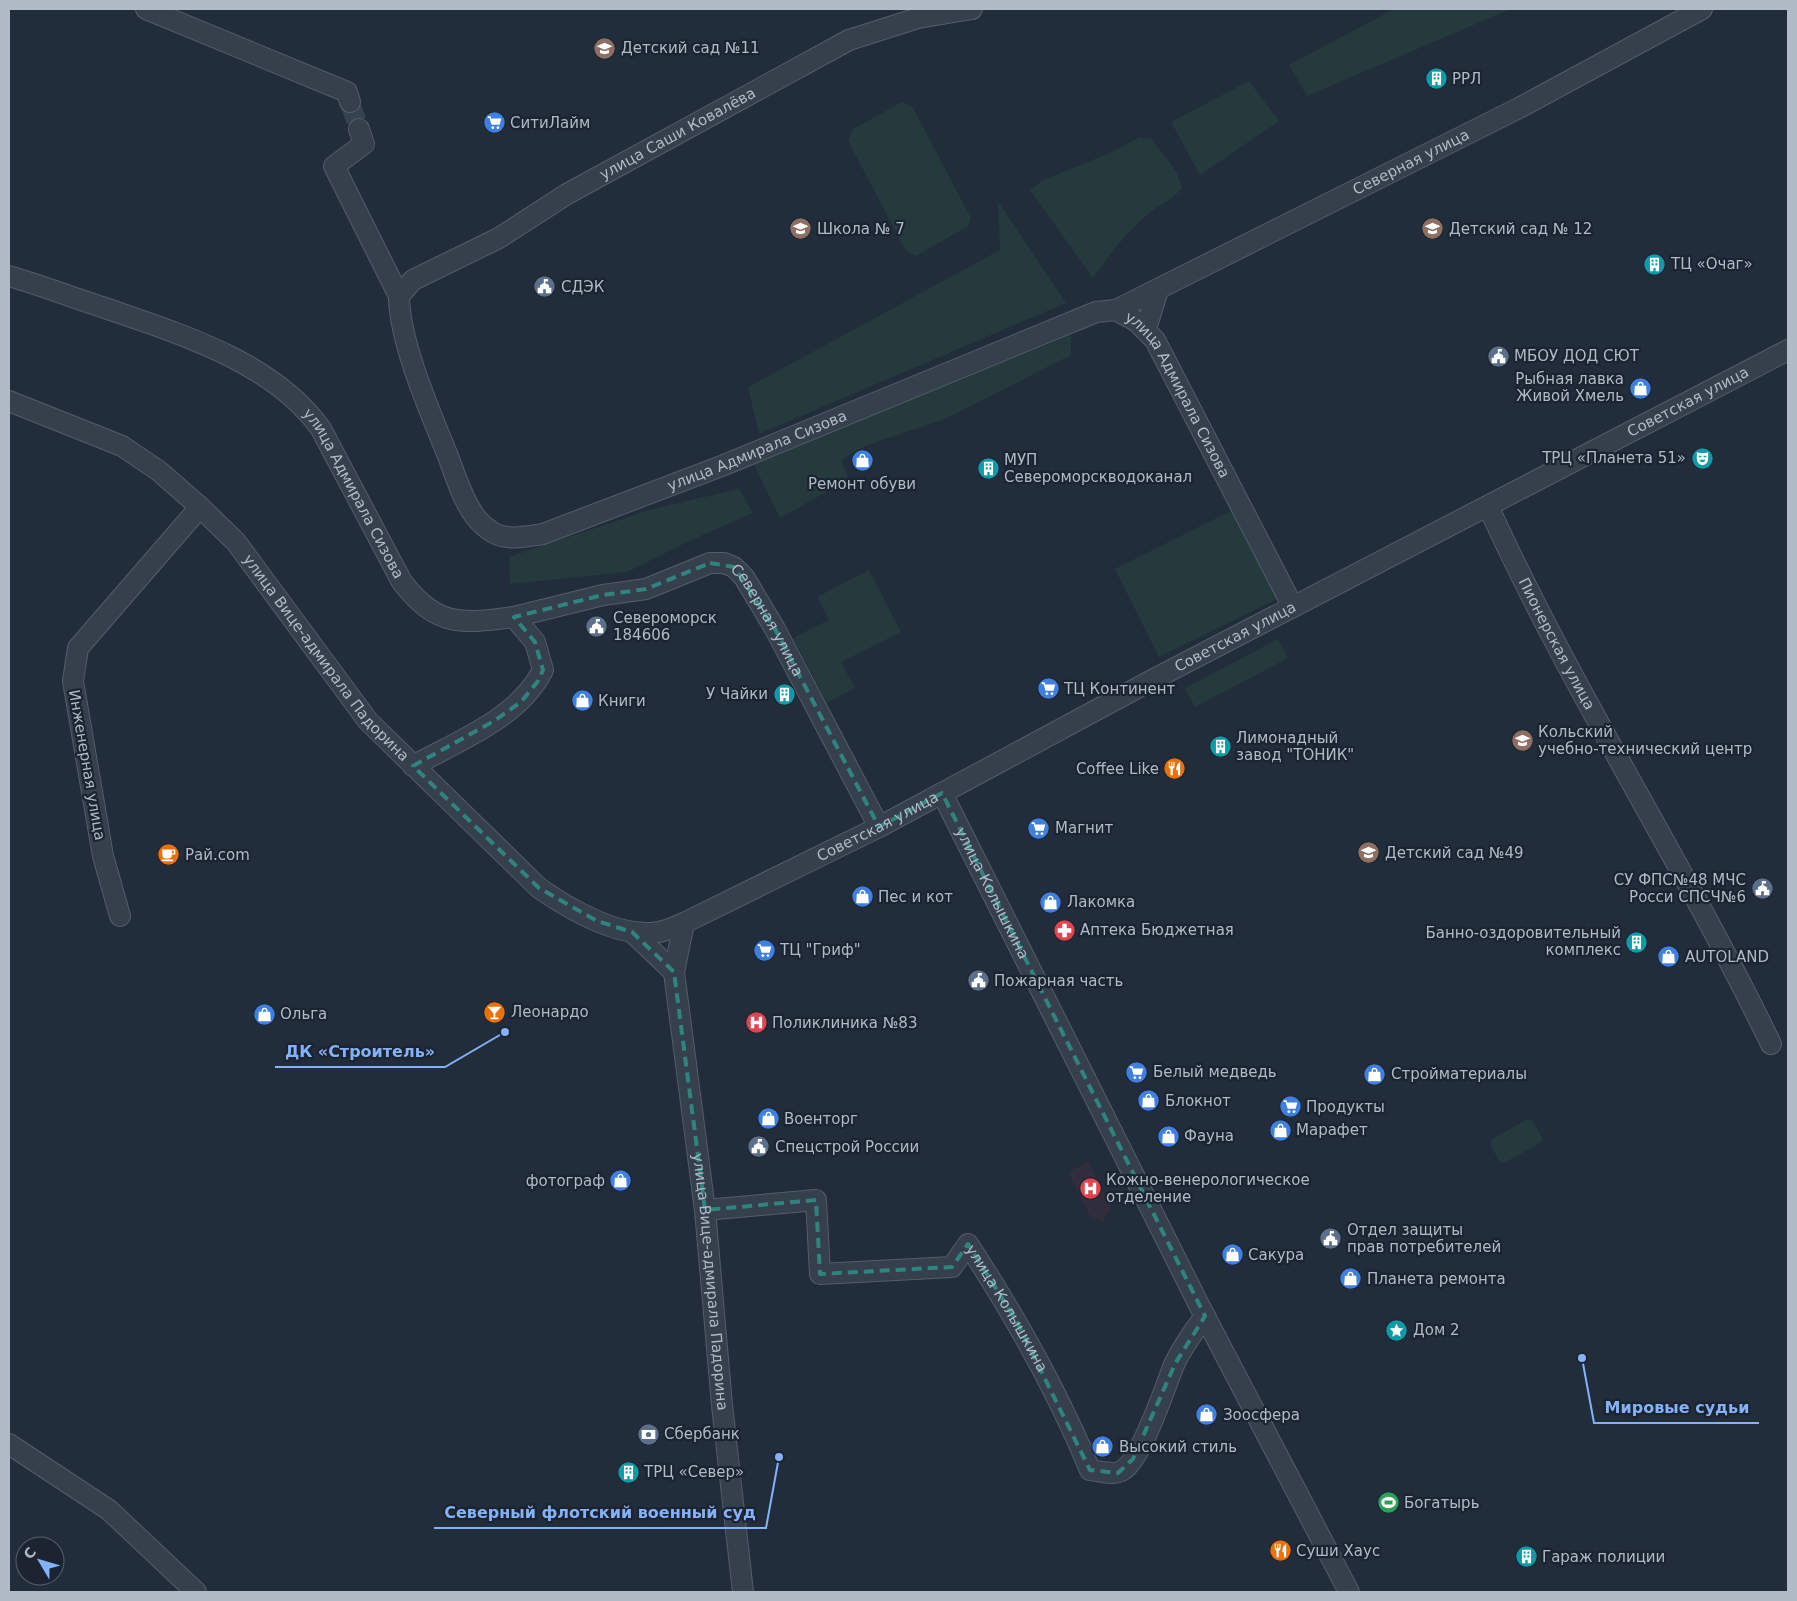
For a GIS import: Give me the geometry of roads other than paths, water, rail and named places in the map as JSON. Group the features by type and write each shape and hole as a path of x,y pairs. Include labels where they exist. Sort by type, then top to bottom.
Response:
{"street":[{"path":"146,9 347,92 350,102"},
{"name":"улица Саши Ковалёва","path":"399,296 413,280 499,238 567,194 849,40 918,18 972,9"},
{"name":"Северная улица","path":"1116,310 1519,108 1702,9"},
{"name":"улица Адмирала Сизова","path":"359,129 364,144 334,166 399,296 399,311 403,330 431,414 458,483 474,515 494,534 511,538 543,534 724,465 1096,312 1116,310 1146,329 1155,340 1293,607"},
{"name":"улица Адмирала Сизова","path":"9,276 185,336 240,362 286,391 309,412 321,429 402,582 415,598 433,614 454,621 484,621 514,617"},
{"path":"1146,329 1158,290"},
{"name":"Советская улица","path":"684,923 879,827 1293,607 1788,350"},
{"name":"улица Вице-адмирала Падорина","path":"9,401 122,446 159,471 200,507 236,542 368,721 539,888 561,904 597,921 632,932 658,932 684,923"},
{"name":"Пионерская улица","path":"1488,506 1554,639 1676,861 1771,1044"},
{"name":"Инженерная улица","path":"120,916 103,856 72,681 78,648 200,507"},
{"name":"Северная улица","path":"514,617 603,595 646,590 710,563 724,563 734,567 744,577 779,638 879,827"},
{"path":"413,766 494,721 521,702 538,681 543,670 535,642 514,617"},
{"name":"улица Колышкина","path":"942,793 1205,1316 1349,1592"},
{"name":"улица Вице-адмирала Падорина","path":"684,923 674,972 705,1210 723,1414 743,1592"},
{"name":"улица Вице-адмирала Падорина","path":"632,932 674,972"},
{"name":"улица Колышкина","path":"705,1210 816,1200 820,1274 952,1267 968,1244 1017,1322 1071,1424 1090,1470 1118,1473 1125,1470 1133,1460 1164,1396 1175,1364 1205,1316"},
{"path":"9,1444 109,1510 196,1592"}],"tunnel":[{"path":"350,102 359,129"}],"place":[{"name":"Детский сад №11","path":"605,48"},
{"name":"РРЛ","path":"1436,79"},
{"name":"СитиЛайм","path":"494,123"},
{"name":"Школа № 7","path":"801,229"},
{"name":"Детский сад № 12","path":"1433,229"},
{"name":"ТЦ «Очаг»","path":"1655,264"},
{"name":"СДЭК","path":"545,287"},
{"name":"МБОУ ДОД СЮТ","path":"1498,356"},
{"name":"Рыбная лавка Живой Хмель","path":"1640,388"},
{"name":"ТРЦ «Планета 51»","path":"1702,458"},
{"name":"Ремонт обуви","path":"862,461"},
{"name":"МУП Североморскводоканал","path":"988,469"},
{"name":"Североморск 184606","path":"597,627"},
{"name":"ТЦ Континент","path":"1048,689"},
{"name":"У Чайки","path":"784,694"},
{"name":"Книги","path":"582,701"},
{"name":"Кольский учебно-технический центр","path":"1522,741"},
{"name":"Лимонадный завод \"ТОНИК\"","path":"1220,747"},
{"name":"Coffee Like","path":"1175,769"},
{"name":"Магнит","path":"1039,828"},
{"name":"Детcкий сад №49","path":"1369,853"},
{"name":"Рай.com","path":"169,855"},
{"name":"СУ ФПС№48 МЧС Росси СПСЧ№6","path":"1762,889"},
{"name":"Пес и кот","path":"862,897"},
{"name":"Лакомка","path":"1051,902"},
{"name":"Аптека Бюджетная","path":"1064,930"},
{"name":"Банно-оздоровительный комплекс","path":"1637,942"},
{"name":"ТЦ \"Гриф\"","path":"764,950"},
{"name":"AUTOLAND","path":"1669,957"},
{"name":"Пожарная часть","path":"978,981"},
{"name":"Леонардо","path":"495,1012"},
{"name":"Ольга","path":"264,1014"},
{"name":"Поликлиника №83","path":"756,1023"},
{"name":"ДК «Строитель»","path":"505,1032"},
{"name":"Белый медведь","path":"1137,1072"},
{"name":"Стройматериалы","path":"1375,1074"},
{"name":"Блокнот","path":"1149,1101"},
{"name":"Продукты","path":"1290,1107"},
{"name":"Военторг","path":"768,1119"},
{"name":"Марафет","path":"1280,1130"},
{"name":"Фауна","path":"1168,1136"},
{"name":"Спецстрой России","path":"759,1147"},
{"name":"фотограф","path":"621,1181"},
{"name":"Кожно-венерологическое отделение","path":"1090,1189"},
{"name":"Отдел защиты прав потребителей","path":"1331,1239"},
{"name":"Сакура","path":"1232,1255"},
{"name":"Планета ремонта","path":"1351,1279"},
{"name":"Дом 2","path":"1397,1330"},
{"name":"Мировые судьи","path":"1582,1358"},
{"name":"Зоосфера","path":"1207,1415"},
{"name":"Сбербанк","path":"648,1434"},
{"name":"Высокий стиль","path":"1103,1447"},
{"name":"Северный флотский военный суд","path":"779,1457"},
{"name":"ТРЦ «Север»","path":"628,1472"},
{"name":"Богатырь","path":"1388,1503"},
{"name":"Суши Хаус","path":"1280,1551"},
{"name":"Гараж полиции","path":"1526,1557"}]}
